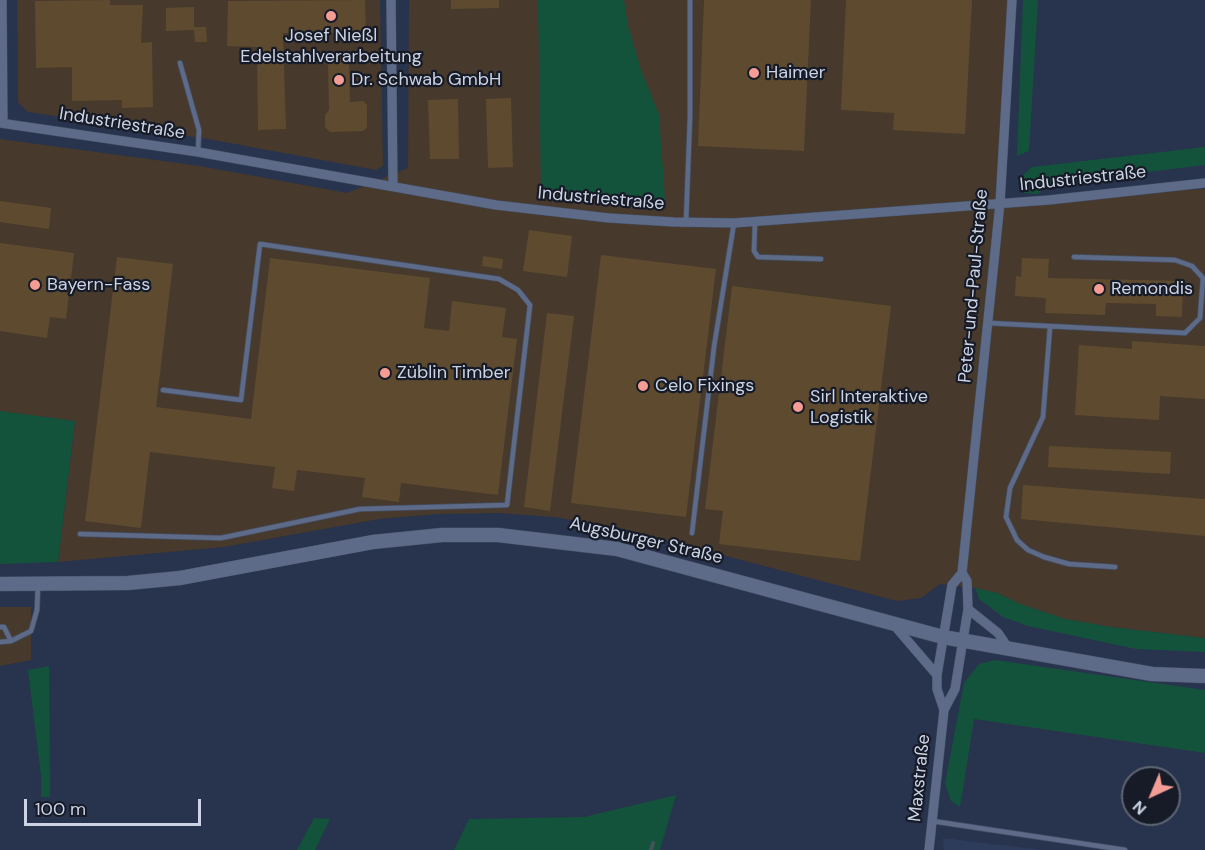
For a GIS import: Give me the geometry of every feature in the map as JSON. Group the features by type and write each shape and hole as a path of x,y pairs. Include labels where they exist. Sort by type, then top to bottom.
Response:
{"main road":[{"name":"Augsburger Straße","path":"0,584 129,583 180,578 373,542 442,535 498,534 617,549 894,626 943,637 1152,674 1205,676"}],"street":[{"path":"2,0 2,123"},
{"path":"391,0 393,185"},
{"name":"Peter-und-Paul-Straße","path":"943,637 952,585 962,573 1000,203 1012,0"},
{"name":"Industriestraße","path":"2,123 393,185 496,205 609,219 755,222 1000,203 1205,183"},
{"name":"Peter-und-Paul-Straße","path":"962,573 967,581 968,609 963,641"},
{"path":"968,609 998,633 1009,649"},
{"path":"894,626 937,675"},
{"name":"Maxstraße","path":"943,637 937,689 944,710"},
{"name":"Maxstraße","path":"929,850 944,710 955,689 963,641"}],"lane":[{"path":"686,222 690,117 690,0"},
{"path":"180,63 199,130 198,153"},
{"path":"755,222 754,251 758,257 821,260"},
{"path":"692,533 714,347 734,223"},
{"path":"80,534 220,538 360,508 507,505 530,305 518,290 499,279 260,244 241,400 163,390"},
{"path":"988,323 1185,333 1200,318 1203,278 1192,266 1175,260 1074,257"},
{"path":"1050,327 1043,417 1010,488 1006,517 1008,526 1028,550 1044,558 1070,564 1115,567"},
{"path":"0,642 11,642 31,631 37,610 38,584"},
{"path":"0,627 4,627 11,642"},
{"path":"932,821 1125,850"}],"shaded area":[{"path":"17,0 380,0 383,166 376,170 208,139 28,112 18,102"},
{"path":"409,0 1009,0 997,199 1205,189 1205,638 1065,619 1020,604 997,593 975,588 940,584 921,598 897,601 620,528 554,517 499,513 437,514 379,519 224,547 58,562 75,421 0,411 0,139 200,166 347,193 408,168"},
{"path":"0,607 31,607 31,660 0,666"},
{"path":"943,838 1042,850 944,850"}],"green space":[{"path":"538,0 624,0 628,26 642,73 659,114 665,200 541,191"},
{"path":"1023,0 1038,0 1029,151 1017,156"},
{"path":"1205,147 1205,165 1048,184 1038,194 1024,193 1017,181 1032,167"},
{"path":"0,411 75,421 58,562 0,564"},
{"path":"975,588 997,593 1020,604 1065,619 1205,638 1205,652 1136,649 1028,626 1003,617 979,599"},
{"path":"995,660 1205,690 1205,753 974,719 960,807 951,801 945,784 964,683 979,664"},
{"path":"49,666 50,797 41,797 41,776 28,670"},
{"path":"676,795 660,850 454,850 469,819 584,817"},
{"path":"314,818 330,819 315,850 297,850"}],"building":[{"path":"110,0 110,5 143,5 141,43 152,42 153,107 122,108 122,100 72,101 72,67 36,68 35,1"},
{"path":"365,0 366,33 283,33 286,129 258,130 257,47 227,46 228,1"},
{"path":"451,0 499,0 499,8 451,9"},
{"name":"Haimer","path":"704,0 811,0 804,151 698,146"},
{"path":"846,0 972,0 965,134 893,130 894,113 841,110"},
{"path":"194,7 194,27 206,27 207,42 195,42 194,30 166,31 166,8"},
{"name":"Dr. Schwab GmbH","path":"346,55 349,59 350,102 363,101 367,105 367,127 363,131 330,132 325,127 325,115 329,110 328,59 331,56"},
{"path":"511,98 513,167 488,168 486,99"},
{"path":"458,99 459,159 430,159 428,100"},
{"path":"0,201 51,208 49,229 0,222"},
{"path":"529,230 572,236 567,277 523,271"},
{"name":"Bayern-Fass","path":"0,243 74,253 66,319 50,317 47,338 0,331"},
{"name":"Celo Fixings","path":"601,255 716,269 686,517 571,503"},
{"path":"483,256 503,259 502,269 482,266"},
{"name":"Züblin Timber","path":"117,257 173,264 156,407 251,419 270,258 430,278 424,328 449,331 452,301 506,308 502,337 517,339 498,495 401,483 399,502 362,497 365,478 297,470 294,491 272,488 275,467 150,452 141,528 85,521"},
{"name":"Remondis","path":"1022,258 1049,259 1048,278 1183,281 1182,317 1156,316 1156,304 1106,303 1105,315 1045,313 1046,298 1015,296 1016,276 1021,277"},
{"name":"Sirl Interaktive Logistik","path":"732,286 891,306 860,561 719,544 723,511 705,509"},
{"path":"547,313 574,316 550,511 524,507"},
{"path":"1132,341 1205,346 1205,399 1160,396 1159,420 1075,415 1079,345 1132,349"},
{"path":"1049,446 1171,452 1170,474 1048,467"},
{"path":"1023,485 1205,499 1205,536 1021,519"}],"waterway":[{"path":"651,850 653,843"}],"place":[{"name":"Josef Nießl Edelstahlverarbeitung","path":"331,16"},
{"name":"Haimer","path":"754,73"},
{"name":"Dr. Schwab GmbH","path":"339,80"},
{"name":"Bayern-Fass","path":"35,285"},
{"name":"Remondis","path":"1099,289"},
{"name":"Züblin Timber","path":"385,373"},
{"name":"Celo Fixings","path":"643,386"},
{"name":"Sirl Interaktive Logistik","path":"798,407"}]}
